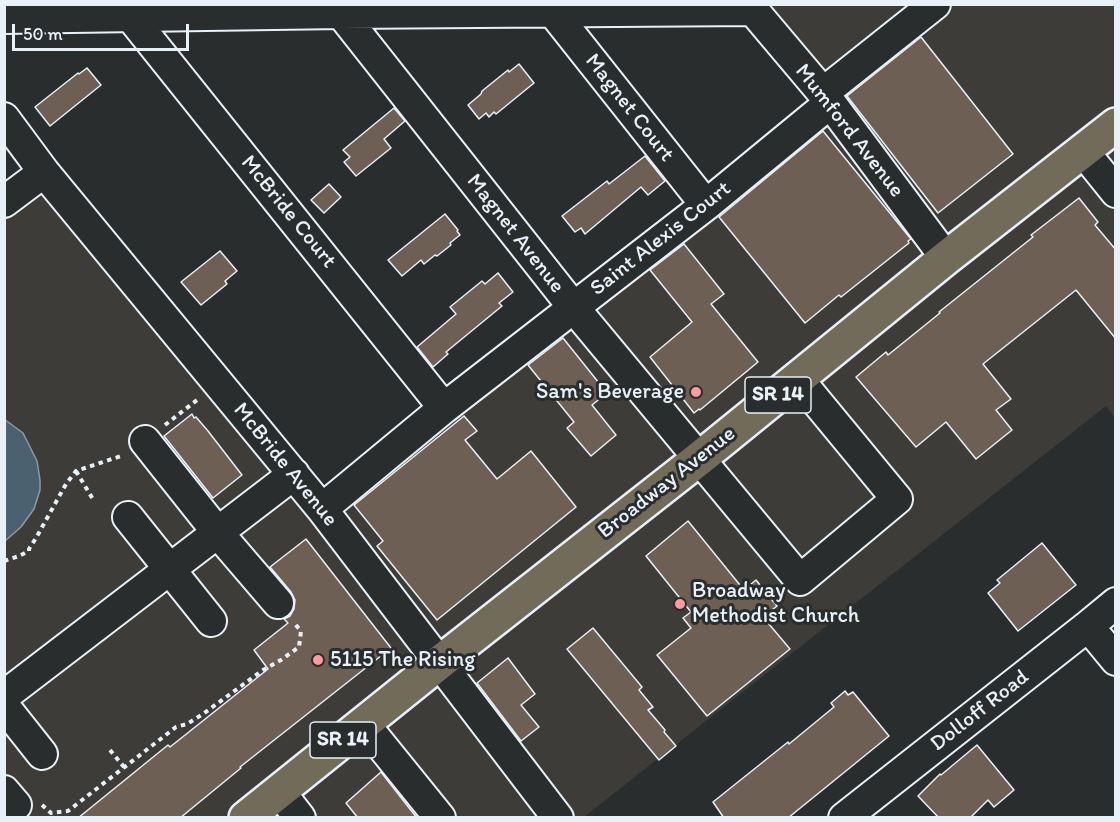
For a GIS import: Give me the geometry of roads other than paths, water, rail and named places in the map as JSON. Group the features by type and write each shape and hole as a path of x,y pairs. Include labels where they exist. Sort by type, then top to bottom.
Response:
{"main road":[{"name":"Broadway Avenue","path":"246,818 700,458 946,258 1116,125"}],"street":[{"name":"Saint Alexis Court","path":"322,508 444,408 706,205 935,4"},
{"name":"Mumford Avenue","path":"753,8 826,98 946,258"},
{"path":"4,18 132,17 340,9 553,12 753,8"},
{"name":"Magnet Avenue","path":"340,9 574,308 800,580 897,499 798,379"},
{"name":"Magnet Court","path":"553,12 706,205"},
{"name":"McBride Court","path":"132,17 444,408"},
{"name":"McBride Avenue","path":"4,118 44,172 322,508 558,818"},
{"path":"1083,151 1116,192"},
{"path":"4,202 44,172"},
{"path":"145,441 218,533 286,613"},
{"path":"4,696 294,474"},
{"path":"128,517 211,621"},
{"name":"Dolloff Road","path":"857,814 1116,603"},
{"path":"1088,626 1116,660"},
{"path":"4,706 42,754"},
{"path":"364,724 440,818"},
{"path":"279,791 300,818"}],"water":[{"path":"4,419 23,433 37,461 40,480 40,490 34,509 21,527 5,541"}],"place":[{"name":"Sam's Beverage","path":"696,392"},
{"name":"Broadway Methodist Church","path":"680,604"},
{"name":"5115 The Rising","path":"318,660"}]}
